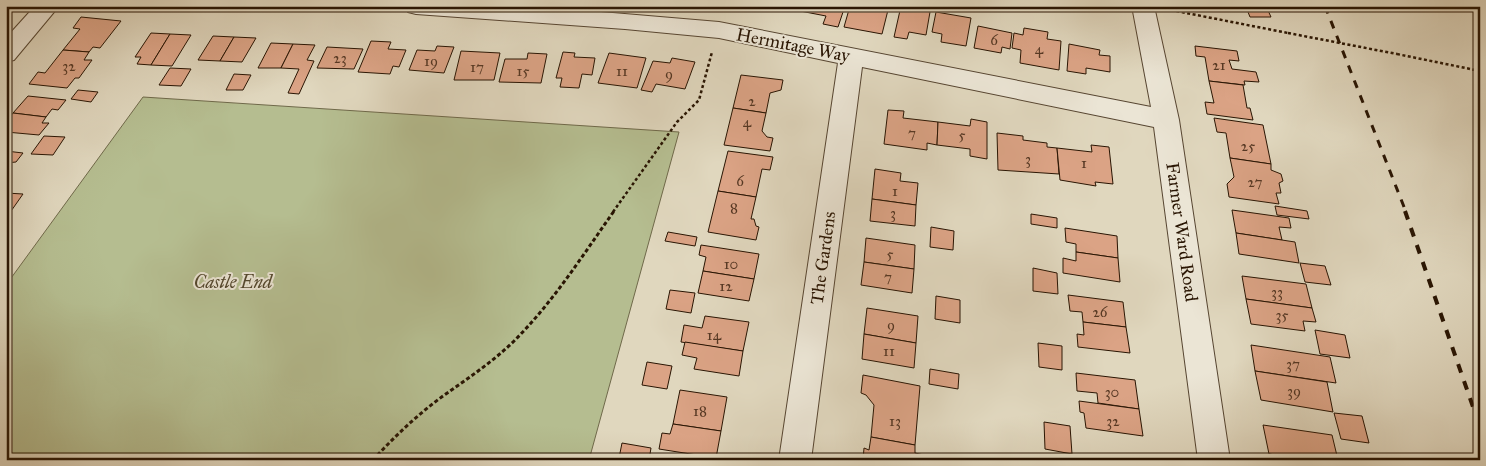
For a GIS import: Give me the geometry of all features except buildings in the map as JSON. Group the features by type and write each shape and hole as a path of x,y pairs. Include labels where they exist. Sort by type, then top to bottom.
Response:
{"street":[{"path":"6,54 48,6"},
{"name":"Hermitage Way","path":"416,6 625,21 719,30 1166,120"},
{"name":"Farmer Ward Road","path":"1156,8 1166,120 1214,460"},
{"name":"The Gardens","path":"795,460 851,57"}],"path":[{"path":"1156,8 1288,32 1480,71"},
{"path":"373,460 396,435 426,409 481,370 515,340 554,294 677,122 699,100 719,30"}],"green space":[{"name":"Castle End","path":"143,97 679,132 589,460 6,460 6,285"}],"railway":[{"path":"1325,6 1406,212"},
{"path":"1405,211 1480,427"}]}
